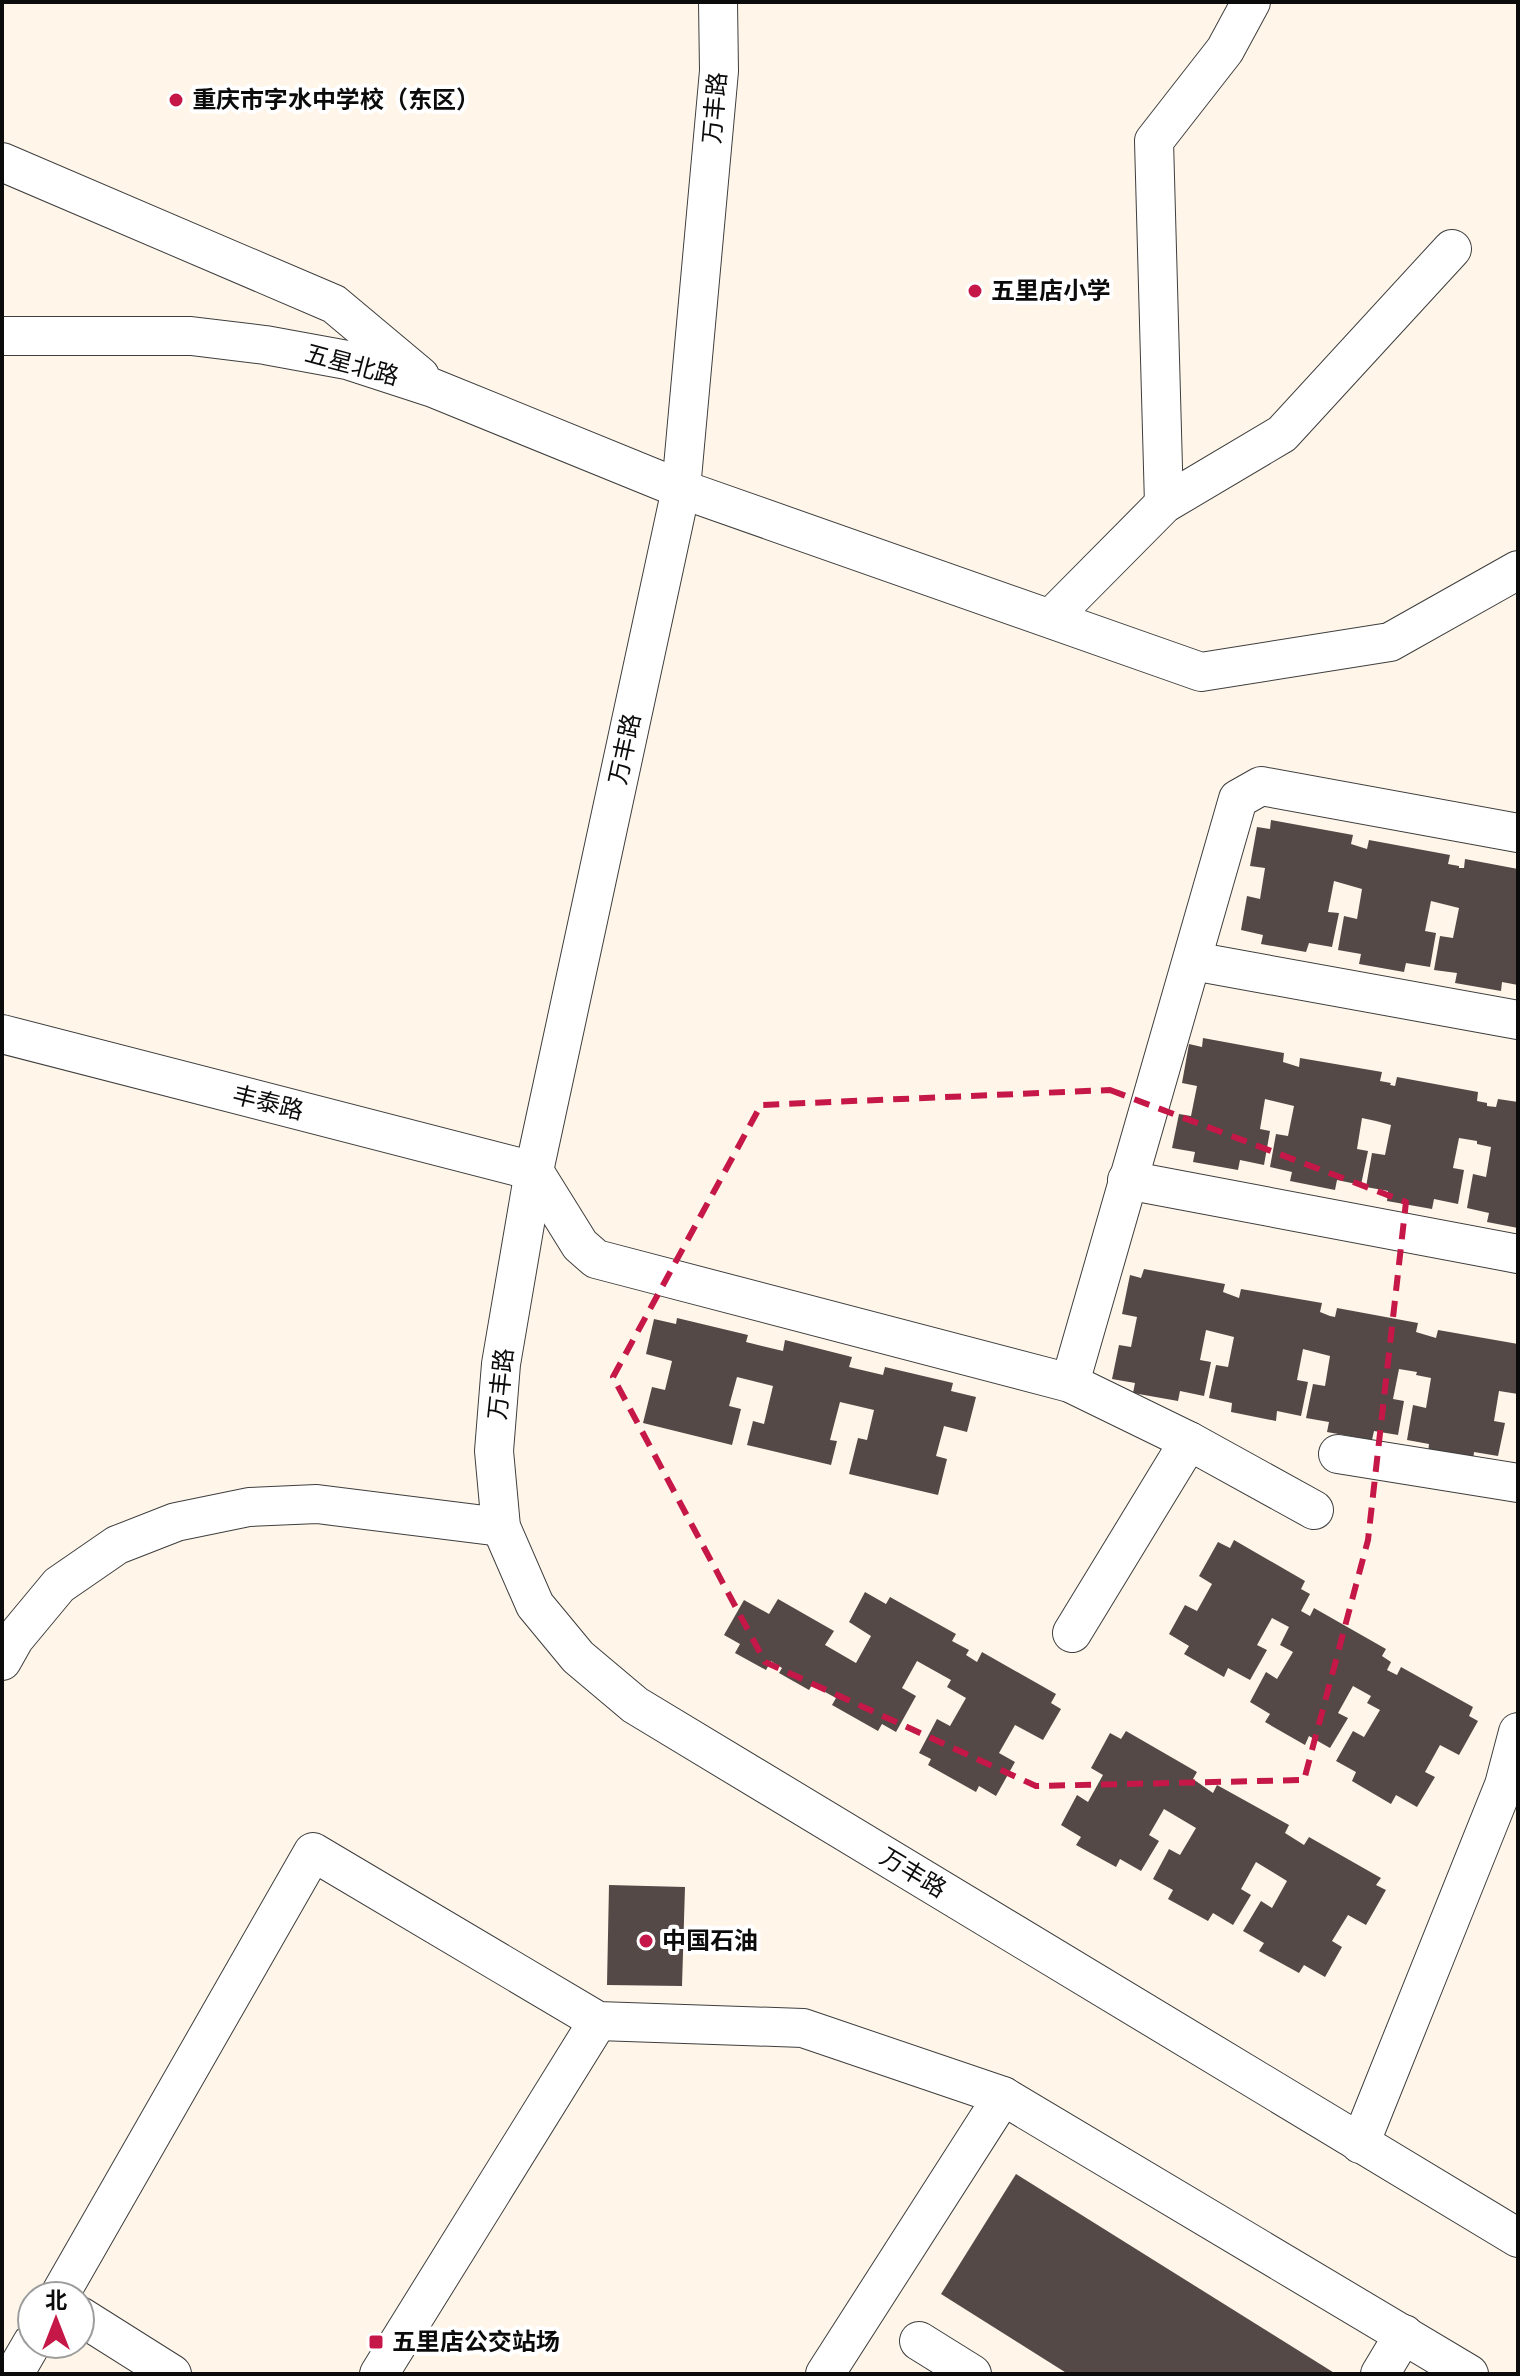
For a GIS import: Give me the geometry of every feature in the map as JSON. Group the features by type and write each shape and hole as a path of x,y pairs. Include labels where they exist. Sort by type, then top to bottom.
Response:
{"street":[{"name":"万丰路","path":"718,2 719,71 681,489 534,1171 501,1364 494,1451 501,1527 535,1605 578,1657 635,1705 1518,2238"},
{"path":"1164,504 1154,141 1225,50 1251,2"},
{"path":"2,162 334,304 433,388"},
{"path":"1051,618 1164,504 1282,434 1452,249"},
{"name":"五星北路","path":"2,336 191,336 347,360 433,388 681,489 1201,672 1390,642 1518,570"},
{"path":"1070,1383 1238,799 1261,786 1518,833"},
{"path":"1193,961 1518,1020"},
{"name":"丰泰路","path":"2,1034 534,1171"},
{"path":"534,1171 580,1245 596,1259 1070,1383 1189,1441 1314,1510"},
{"path":"1127,1180 1518,1254"},
{"path":"1072,1633 1189,1441"},
{"path":"1338,1454 1518,1483"},
{"path":"2,1661 15,1638 59,1585 117,1545 176,1522 249,1507 317,1504 501,1527"},
{"path":"1360,2144 1504,1785 1518,1732"},
{"path":"68,2280 313,1852 598,2021 803,2028 1003,2096 1469,2374"},
{"path":"379,2374 598,2021"},
{"path":"825,2374 1003,2096"},
{"path":"96,2326 172,2374"},
{"path":"1380,2374 1404,2334"},
{"path":"919,2341 972,2374"}],"highlighted area":[{"path":"1110,1090 1406,1202 1368,1540 1304,1780 1036,1786 765,1662 613,1377 761,1105"}],"building":[{"path":"1271,820 1353,835 1351,844 1367,849 1369,840 1450,855 1448,864 1459,868 1464,868 1465,859 1518,869 1518,985 1502,982 1501,991 1455,983 1457,973 1434,970 1440,936 1453,938 1459,908 1431,901 1425,931 1436,933 1430,967 1406,963 1404,972 1359,964 1361,954 1338,950 1344,916 1357,919 1362,889 1334,881 1328,912 1339,913 1332,947 1309,943 1306,952 1261,944 1263,935 1241,930 1247,896 1260,899 1265,868 1250,866 1257,827 1270,829"},
{"path":"1203,1038 1284,1053 1283,1062 1299,1067 1300,1058 1382,1072 1380,1081 1395,1086 1397,1077 1478,1092 1477,1101 1487,1103 1487,1106 1496,1107 1498,1099 1518,1102 1518,1228 1487,1222 1489,1213 1467,1208 1473,1174 1486,1177 1491,1147 1477,1144 1477,1141 1459,1138 1453,1168 1464,1170 1458,1204 1434,1199 1432,1209 1387,1201 1388,1191 1366,1187 1372,1153 1385,1155 1391,1125 1362,1118 1357,1149 1368,1151 1361,1185 1337,1180 1335,1190 1290,1181 1292,1172 1270,1167 1276,1134 1288,1136 1294,1106 1265,1099 1260,1129 1270,1131 1264,1165 1240,1160 1238,1170 1193,1162 1195,1152 1172,1148 1179,1114 1191,1116 1197,1086 1182,1083 1189,1044 1202,1047"},
{"path":"1144,1269 1225,1284 1223,1292 1239,1298 1241,1289 1322,1303 1320,1312 1335,1317 1337,1308 1418,1323 1416,1332 1436,1338 1438,1330 1518,1344 1518,1394 1499,1391 1494,1421 1505,1423 1498,1456 1474,1452 1473,1462 1428,1453 1429,1444 1407,1440 1413,1405 1426,1408 1431,1378 1399,1369 1393,1399 1404,1401 1398,1435 1374,1431 1372,1440 1327,1432 1329,1422 1306,1418 1313,1384 1325,1386 1330,1356 1303,1349 1297,1380 1308,1382 1301,1416 1277,1411 1276,1421 1231,1412 1232,1403 1209,1398 1216,1365 1228,1367 1234,1337 1206,1330 1200,1360 1211,1362 1204,1396 1180,1391 1178,1401 1133,1393 1135,1383 1112,1379 1119,1345 1131,1347 1137,1317 1122,1314 1130,1275 1141,1278"},
{"path":"677,1318 748,1335 746,1342 783,1351 785,1340 852,1357 849,1367 883,1375 885,1367 953,1383 951,1391 976,1397 967,1432 944,1426 936,1456 947,1459 938,1495 849,1474 858,1438 867,1440 874,1410 840,1402 830,1440 837,1441 831,1465 747,1445 753,1421 764,1424 773,1386 737,1377 729,1406 741,1409 732,1445 643,1423 652,1387 665,1390 672,1361 646,1354 654,1319 676,1324"},
{"path":"1234,1540 1305,1581 1301,1589 1310,1594 1301,1611 1310,1616 1314,1608 1386,1649 1382,1656 1391,1662 1387,1670 1397,1675 1401,1667 1473,1707 1469,1716 1478,1721 1459,1755 1440,1745 1425,1772 1435,1777 1417,1807 1396,1795 1391,1804 1352,1781 1356,1772 1336,1761 1353,1731 1364,1737 1380,1710 1367,1703 1371,1696 1353,1686 1338,1713 1348,1718 1330,1748 1309,1736 1305,1745 1265,1722 1270,1714 1250,1702 1266,1672 1277,1679 1293,1652 1280,1645 1289,1627 1272,1618 1257,1645 1267,1650 1250,1680 1228,1668 1224,1677 1184,1654 1189,1646 1169,1634 1185,1605 1197,1611 1212,1584 1199,1576 1218,1542 1230,1548"},
{"path":"865,1592 886,1604 890,1597 956,1634 952,1641 969,1650 966,1655 977,1662 982,1652 1056,1694 1051,1703 1061,1709 1043,1740 1015,1725 999,1753 1015,1762 996,1796 979,1786 976,1792 928,1765 931,1759 919,1753 937,1719 950,1726 966,1698 947,1687 951,1680 917,1661 902,1688 916,1696 896,1732 882,1724 878,1731 832,1705 836,1698 812,1685 809,1690 779,1673 782,1668 771,1661 766,1670 735,1653 740,1644 724,1635 744,1600 769,1614 778,1599 834,1631 825,1645 856,1663 871,1636 849,1622"},
{"path":"1126,1731 1197,1772 1193,1779 1213,1793 1217,1785 1289,1825 1285,1833 1304,1845 1309,1837 1381,1878 1376,1885 1386,1890 1366,1925 1348,1915 1332,1941 1342,1947 1325,1977 1304,1965 1299,1973 1259,1951 1264,1943 1243,1931 1261,1901 1272,1908 1287,1881 1256,1862 1241,1889 1251,1895 1233,1925 1213,1913 1208,1921 1168,1899 1173,1890 1153,1879 1169,1849 1180,1855 1196,1828 1164,1809 1149,1835 1159,1841 1141,1871 1120,1859 1116,1867 1076,1845 1081,1837 1061,1825 1077,1795 1088,1802 1103,1775 1091,1768 1110,1733 1121,1739"},
{"path":"609,1885 685,1887 682,1986 607,1985"},
{"path":"1016,2174 1336,2374 1068,2374 941,2294"}],"place":[{"name":"重庆市字水中学校（东区）","path":"176,100"},
{"name":"五里店小学","path":"975,291"},
{"name":"中国石油","path":"646,1941"},
{"name":"五里店公交站场","path":"376,2342"}]}
